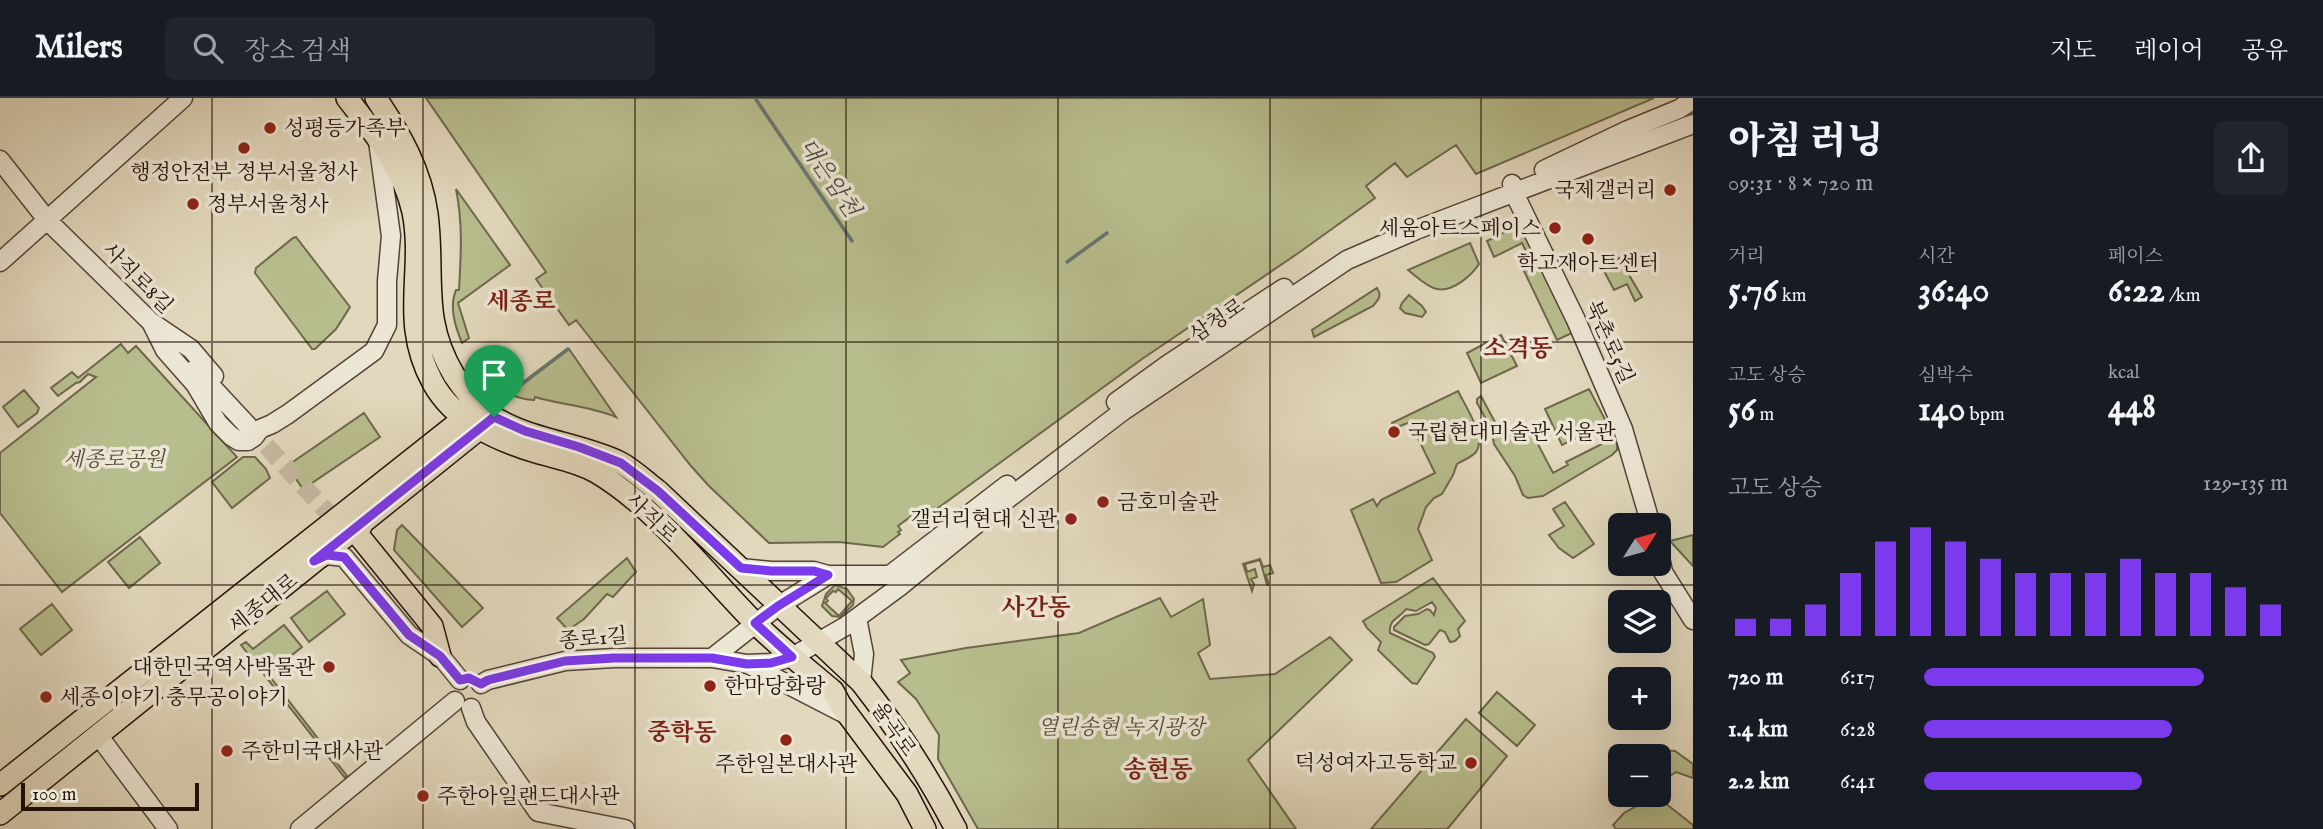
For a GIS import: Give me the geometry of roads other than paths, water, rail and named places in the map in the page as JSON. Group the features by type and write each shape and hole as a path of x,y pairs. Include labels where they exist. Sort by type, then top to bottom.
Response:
{"main road":[{"name":"사직로","path":"347,98 395,164 411,203 415,226 416,335 431,378 441,394 479,418 510,443 581,465 612,482 684,548 755,623 792,657"},
{"name":"사직로","path":"376,98 407,146 422,190 427,214 430,300 436,338 479,418 579,447 621,463 658,491 817,642"},
{"path":"429,447 443,421 441,394"},
{"name":"세종대로","path":"0,785 429,447 479,418"},
{"name":"세종대로","path":"0,814 364,521 479,418"},
{"path":"364,521 358,531 359,536 432,626 440,656"},
{"name":"율곡로","path":"817,642 860,682 887,716 938,795 956,829"},
{"name":"율곡로","path":"792,657 833,691 907,794 925,829"}],"street":[{"path":"0,262 183,98"},
{"name":"삼청로","path":"792,657 857,618 899,587 1001,504 1123,411 1347,260 1514,188 1686,104"},
{"name":"삼청로","path":"741,568 814,571 828,575 890,575 1142,383 1294,282 1349,250 1693,124"},
{"name":"사직로8길","path":"0,160 48,221 254,428 272,424 288,414 374,351 387,325 391,236 377,137"},
{"name":"북촌로5길","path":"1514,188 1623,429 1648,513"},
{"path":"314,561 327,555 344,557 409,635 440,656"},
{"path":"371,560 460,680 453,692 467,705 543,808 539,822 625,829"},
{"path":"712,658 778,606 828,575"},
{"path":"1666,576 1693,620"},
{"path":"857,618 864,654 860,682"},
{"path":"747,664 771,663 792,657"},
{"name":"종로1길","path":"460,680 469,678 481,684 565,661 614,658 712,658 747,664"},
{"path":"747,664 851,717"},
{"path":"299,829 467,705 483,697 481,684"},
{"path":"98,735 168,829"}],"waterway":[{"name":"대은암천","path":"755,98 852,241"},
{"path":"1067,262 1107,233"},
{"path":"515,389 568,349"}],"tunnel":[{"path":"248,426 343,529"}],"place":[{"name":"성평등가족부","path":"270,128"},
{"name":"행정안전부 정부서울청사","path":"244,148"},
{"name":"국제갤러리","path":"1670,190"},
{"name":"정부서울청사","path":"193,204"},
{"name":"세움아트스페이스","path":"1555,228"},
{"name":"학고재아트센터","path":"1588,239"},
{"name":"국립현대미술관 서울관","path":"1394,432"},
{"name":"금호미술관","path":"1103,502"},
{"name":"갤러리현대 신관","path":"1071,519"},
{"name":"대한민국역사박물관","path":"329,667"},
{"name":"한마당화랑","path":"710,686"},
{"name":"세종이야기 충무공이야기","path":"46,697"},
{"name":"주한일본대사관","path":"786,740"},
{"name":"주한미국대사관","path":"227,751"},
{"name":"덕성여자고등학교","path":"1471,763"},
{"name":"주한아일랜드대사관","path":"423,796"}],"district":[{"name":"세종로","path":"521,301"},
{"name":"소격동","path":"1518,348"},
{"name":"사간동","path":"1036,607"},
{"name":"중학동","path":"682,732"},
{"name":"송현동","path":"1158,769"}],"park label":[{"name":"세종로공원","path":"114,459"},
{"name":"열린송현 녹지광장","path":"1121,727"}]}
